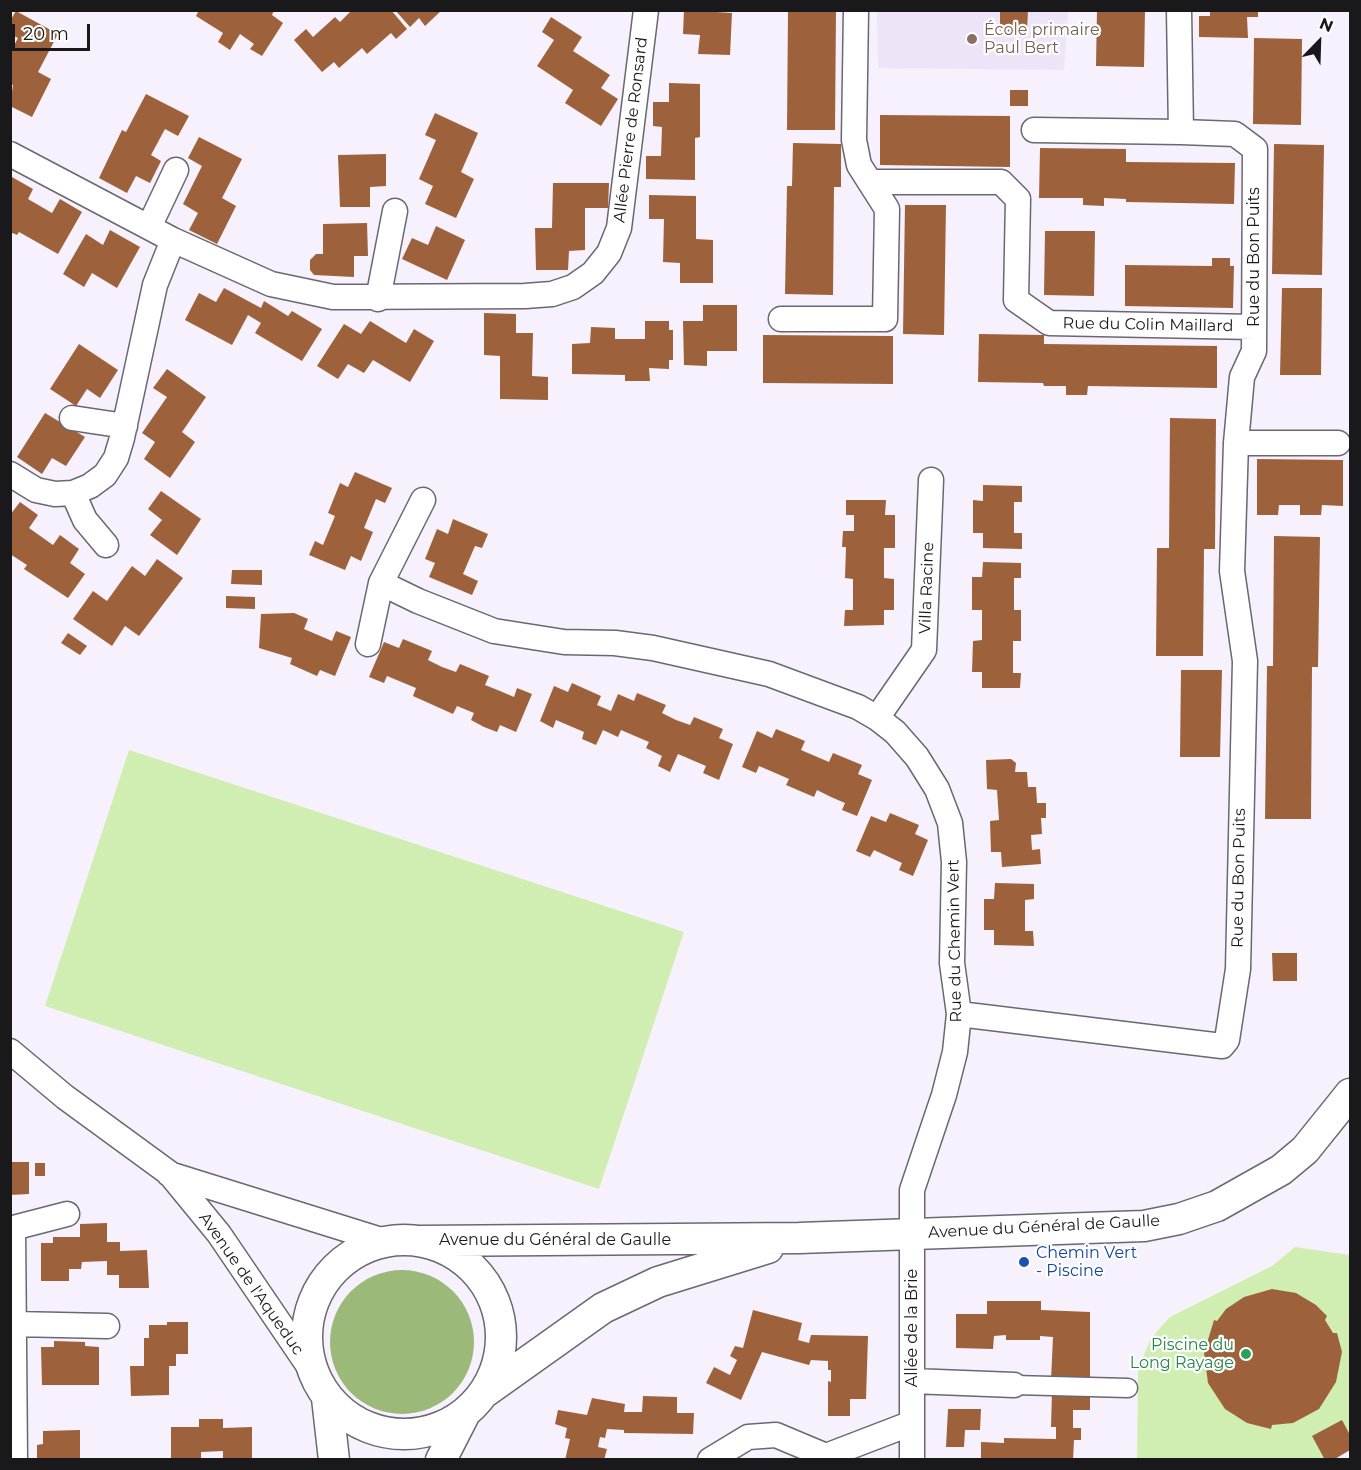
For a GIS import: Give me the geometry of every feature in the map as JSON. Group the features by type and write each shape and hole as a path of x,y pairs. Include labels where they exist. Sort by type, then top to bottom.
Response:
{"street":[{"name":"Allée Pierre de Ronsard","path":"10,154 173,240 271,284 333,297 552,294 573,287 593,273 609,253 619,228 646,10"},
{"path":"781,319 885,319 887,210 859,165 855,140 856,10"},
{"path":"1179,10 1181,132"},
{"name":"Rue du Bon Puits","path":"959,1014 1222,1046 1227,1040 1238,969 1245,661 1232,571 1236,443 1242,377 1254,351 1255,149 1235,134 1034,130"},
{"path":"149,227 176,170"},
{"name":"Rue du Colin Maillard","path":"870,182 1001,182 1018,199 1016,300 1049,322 1254,327"},
{"path":"378,298 395,211"},
{"path":"10,474 36,490 55,494 73,493 90,486 105,475 116,458 155,285 173,240"},
{"path":"72,418 125,426"},
{"path":"1236,443 1338,443"},
{"name":"Villa Racine","path":"878,718 924,650 931,480"},
{"path":"73,493 84,520 106,546"},
{"path":"368,644 381,583 423,500"},
{"name":"Rue du Chemin Vert","path":"381,583 418,602 494,631 564,642 615,643 654,648 769,674 858,707 878,718 895,732 917,757 937,789 950,823 954,862 952,963 959,1014 955,1052 912,1190 911,1234"},
{"name":"Avenue de l'Aqueduc","path":"10,1051 65,1097 169,1173 219,1234 310,1368"},
{"name":"Avenue du Général de Gaulle","path":"420,1240 799,1238 1144,1226 1179,1219 1217,1206 1281,1170 1305,1150 1350,1094"},
{"name":"Avenue de l'Aqueduc","path":"169,1173 384,1241"},
{"path":"15,1460 12,1424 13,1228 67,1214"},
{"name":"Allée de la Brie","path":"911,1234 914,1316 912,1460"},
{"name":"Avenue du Général de Gaulle","path":"485,1392 603,1308 658,1282 799,1238"},
{"path":"441,1460 464,1415 485,1392 497,1367 502,1334 497,1307 474,1269 445,1248 420,1240 384,1241 358,1250 325,1279 310,1309 306,1340 310,1368 327,1398 341,1413 370,1430 392,1434 432,1431 464,1415"},
{"path":"14,1324 107,1326"},
{"path":"912,1381 1128,1388"},
{"path":"327,1398 334,1460"},
{"path":"710,1460 748,1437 776,1435 826,1458 912,1423"}],"shaded area":[{"name":"École primaire Paul Bert","path":"877,11 1068,11 1064,70 878,68"}],"green space":[{"path":"129,750 684,932 599,1189 45,1006"},
{"name":"Piscine du Long Rayage","path":"1295,1247 1350,1255 1350,1450 1333,1460 1137,1460 1138,1370 1151,1338 1170,1317 1272,1266"},
{"path":"402,1270 430,1275 453,1291 469,1314 474,1342 469,1370 453,1393 430,1409 402,1414 374,1409 351,1393 335,1370 330,1342 335,1314 351,1291 374,1275"}],"building":[{"path":"199,10 274,10 272,15 283,23 262,56 250,49 254,44 240,34 230,50 218,42 223,33 196,16"},
{"path":"352,10 391,10 407,29 396,39 391,33 367,54 362,48 339,68 334,62 322,72 294,40 306,29 313,37 335,17 340,22"},
{"path":"395,10 442,10 425,26 419,18 410,27"},
{"path":"684,10 732,13 730,55 698,54 700,35 683,34"},
{"path":"788,10 836,10 835,130 787,130"},
{"path":"1000,10 1028,10 1027,33 1000,32"},
{"path":"1097,10 1145,10 1144,67 1096,66"},
{"path":"1210,10 1258,10 1258,17 1247,17 1248,38 1199,37 1199,16 1210,16"},
{"path":"16,11 58,34 38,72 51,79 32,117 10,106 13,85 10,84 10,53 18,38 10,34 10,21"},
{"path":"551,17 582,37 573,51 610,75 601,88 618,99 601,126 565,103 573,90 537,66 554,40 542,32"},
{"path":"1254,38 1302,39 1301,125 1253,124"},
{"path":"669,83 700,84 700,137 695,138 695,180 646,179 646,156 661,156 662,127 653,126 653,102 669,102"},
{"path":"1010,90 1028,90 1028,106 1010,106"},
{"path":"146,94 189,116 178,136 165,129 151,155 161,161 150,183 136,176 127,193 99,178 122,130 126,132"},
{"path":"435,113 478,133 461,172 474,179 456,218 425,204 433,186 419,179 436,140 425,135"},
{"path":"880,115 1010,116 1010,167 880,165"},
{"path":"199,137 242,159 222,198 236,206 217,244 189,230 198,213 183,204 202,166 188,158"},
{"path":"793,143 841,144 841,187 834,187 833,295 785,294 787,186 792,186"},
{"path":"1274,144 1324,145 1322,275 1272,274"},
{"path":"1040,148 1126,149 1126,162 1235,163 1234,204 1126,202 1126,199 1104,198 1104,206 1083,205 1083,198 1039,198"},
{"path":"386,154 386,186 370,187 370,207 340,207 338,155"},
{"path":"12,177 33,189 28,199 52,213 60,199 82,212 58,254 19,232 17,235 10,232"},
{"path":"553,183 609,183 608,208 585,208 585,250 569,251 568,270 536,270 535,228 552,228"},
{"path":"649,195 696,196 696,239 713,240 713,283 680,283 680,263 663,262 664,219 649,219"},
{"path":"905,205 946,205 944,335 903,334"},
{"path":"367,223 368,256 354,256 354,277 314,275 310,270 310,260 316,254 323,254 323,224"},
{"path":"436,226 465,240 447,280 402,259 412,238 428,245"},
{"path":"110,230 140,247 117,288 92,273 84,287 63,274 86,234 103,245"},
{"path":"1045,231 1095,231 1094,296 1044,295"},
{"path":"1212,258 1230,258 1230,266 1234,266 1233,308 1125,306 1125,265 1212,266"},
{"path":"224,288 261,308 264,301 288,316 292,311 322,329 302,361 255,333 261,323 248,315 232,345 185,320 199,293 216,302"},
{"path":"1282,288 1322,288 1321,375 1280,375"},
{"path":"703,305 737,305 737,351 707,351 707,366 684,365 683,321 703,321"},
{"path":"484,313 516,314 516,333 533,333 532,376 548,377 548,400 500,399 500,356 484,355"},
{"path":"370,321 406,343 414,329 434,341 410,382 373,360 364,373 348,364 338,379 317,366 344,324 361,334"},
{"path":"645,321 669,321 669,330 673,330 673,360 669,360 669,369 649,368 650,381 625,381 625,375 572,374 572,344 590,343 591,327 615,328 615,339 645,339"},
{"path":"979,334 1044,335 1044,344 1217,346 1217,388 1088,386 1087,395 1066,395 1066,386 1044,386 1043,383 978,382"},
{"path":"763,335 893,336 893,384 763,383"},
{"path":"79,344 118,370 100,398 87,389 76,406 50,389"},
{"path":"167,369 206,397 182,432 195,442 170,478 144,459 155,442 142,433 167,397 153,388"},
{"path":"45,413 85,437 66,466 52,458 42,474 17,457"},
{"path":"1170,418 1216,419 1215,549 1204,549 1203,656 1156,656 1157,548 1169,548"},
{"path":"1257,459 1343,460 1343,506 1322,505 1321,515 1300,515 1300,505 1279,505 1278,515 1257,515"},
{"path":"355,472 392,488 385,503 376,499 364,528 373,532 361,561 351,556 345,570 309,555 315,541 323,545 335,516 328,513 340,483 348,487"},
{"path":"983,485 1022,486 1022,502 1014,502 1014,533 1022,533 1022,549 983,548 983,533 973,533 973,500 983,501"},
{"path":"161,491 201,519 177,555 150,535 162,520 148,509"},
{"path":"846,500 886,500 885,515 895,515 895,548 884,548 884,578 894,579 894,610 884,610 884,625 844,626 845,610 853,610 853,579 845,578 846,547 842,547 843,531 854,531 854,515 846,515"},
{"path":"20,502 38,515 29,528 53,545 60,535 79,549 70,563 85,574 68,598 24,569 27,565 10,554 10,515"},
{"path":"453,519 488,534 482,548 475,546 463,574 478,581 472,595 429,577 435,563 425,559 437,529 448,534"},
{"path":"1274,536 1320,537 1318,667 1312,667 1311,819 1265,819 1267,666 1273,666"},
{"path":"157,559 183,578 139,636 125,626 112,646 73,619 93,591 107,601 132,566 145,576"},
{"path":"983,562 1021,563 1021,578 1014,578 1014,610 1021,610 1021,641 1013,641 1013,673 1021,673 1020,688 982,688 982,672 972,672 973,641 982,640 982,610 972,610 972,577 982,577"},
{"path":"232,570 262,570 262,585 231,584"},
{"path":"226,596 255,597 255,609 226,608"},
{"path":"294,613 308,619 304,629 332,641 336,631 351,637 335,676 320,670 317,676 290,664 292,658 259,648 261,614"},
{"path":"68,633 87,646 80,655 61,643"},
{"path":"403,639 432,651 428,660 442,667 456,672 460,664 489,676 485,685 514,697 517,688 532,694 516,732 500,725 497,732 484,727 471,720 474,713 457,706 453,714 413,696 416,688 387,676 384,683 369,677 384,642 399,648"},
{"path":"1181,670 1222,670 1220,757 1180,757"},
{"path":"572,683 601,696 597,705 611,711 618,694 634,701 637,693 666,705 662,713 676,720 690,725 694,717 723,729 719,738 733,744 719,780 703,773 706,766 678,754 670,772 658,766 662,756 646,748 649,742 621,730 618,737 603,730 596,745 582,739 584,732 556,720 553,728 540,721 554,686 568,692"},
{"path":"776,729 805,741 801,750 829,762 833,753 862,765 858,774 872,780 857,816 842,810 845,803 817,790 814,797 786,785 789,779 759,766 756,773 742,767 757,731 772,738"},
{"path":"1011,759 1016,763 1015,772 1027,772 1028,787 1036,787 1037,803 1046,803 1046,818 1041,818 1042,834 1031,835 1032,850 1040,849 1041,864 1002,867 1001,852 991,852 990,821 999,820 997,790 987,789 986,760"},
{"path":"890,813 919,825 915,834 928,840 913,876 899,870 902,863 874,850 870,857 856,851 871,816 886,822"},
{"path":"995,883 1034,884 1034,899 1025,900 1025,931 1033,931 1034,946 994,945 994,930 984,930 984,899 994,899"},
{"path":"1272,953 1297,953 1297,981 1273,981"},
{"path":"10,1162 29,1162 29,1194 10,1195"},
{"path":"35,1163 45,1163 45,1176 35,1176"},
{"path":"107,1223 107,1242 120,1242 120,1251 147,1250 149,1288 119,1288 119,1275 107,1275 107,1261 82,1262 81,1269 69,1269 69,1281 41,1281 41,1243 53,1243 53,1237 80,1237 80,1224"},
{"path":"1272,1289 1296,1293 1316,1305 1327,1316 1325,1320 1333,1333 1337,1333 1342,1352 1336,1382 1319,1409 1293,1423 1272,1425 1271,1429 1247,1423 1225,1409 1208,1383 1204,1353 1214,1320 1217,1321 1226,1309 1244,1297"},
{"path":"987,1301 1041,1301 1041,1310 1090,1312 1090,1380 1051,1380 1053,1337 1040,1336 1040,1340 1006,1340 1006,1335 994,1336 993,1349 956,1348 956,1314 987,1314"},
{"path":"753,1310 802,1323 798,1340 809,1343 811,1335 868,1336 866,1399 850,1399 850,1416 828,1416 828,1381 831,1382 831,1370 828,1370 828,1361 811,1360 809,1365 762,1352 741,1400 706,1383 714,1367 730,1375 737,1360 730,1356 735,1346 743,1348"},
{"path":"167,1322 188,1322 188,1354 176,1354 176,1366 169,1366 169,1395 131,1396 130,1366 144,1366 144,1338 149,1338 149,1325 167,1325"},
{"path":"54,1341 85,1342 85,1346 99,1347 99,1385 42,1385 41,1347 54,1347"},
{"path":"1052,1392 1090,1393 1090,1410 1073,1410 1073,1428 1081,1428 1081,1440 1074,1440 1073,1460 981,1460 981,1442 1004,1443 1004,1438 1056,1439 1056,1427 1051,1427"},
{"path":"643,1396 677,1397 677,1413 694,1413 693,1434 624,1433 624,1430 607,1429 605,1438 600,1437 598,1447 607,1449 604,1460 565,1460 570,1439 565,1438 567,1428 555,1424 558,1410 587,1415 592,1398 625,1404 624,1412 642,1412"},
{"path":"948,1409 981,1409 980,1430 965,1430 964,1447 946,1447"},
{"path":"199,1419 223,1419 223,1428 252,1427 252,1460 223,1460 223,1451 201,1452 201,1460 171,1460 171,1427 199,1427"},
{"path":"1342,1420 1350,1435 1350,1450 1333,1460 1325,1460 1312,1436"},
{"path":"80,1430 80,1460 37,1460 37,1445 43,1444 43,1431"}],"place":[{"name":"École primaire Paul Bert","path":"972,39"},
{"name":"Chemin Vert - Piscine","path":"1024,1262"},
{"name":"Piscine du Long Rayage","path":"1246,1354"}]}
